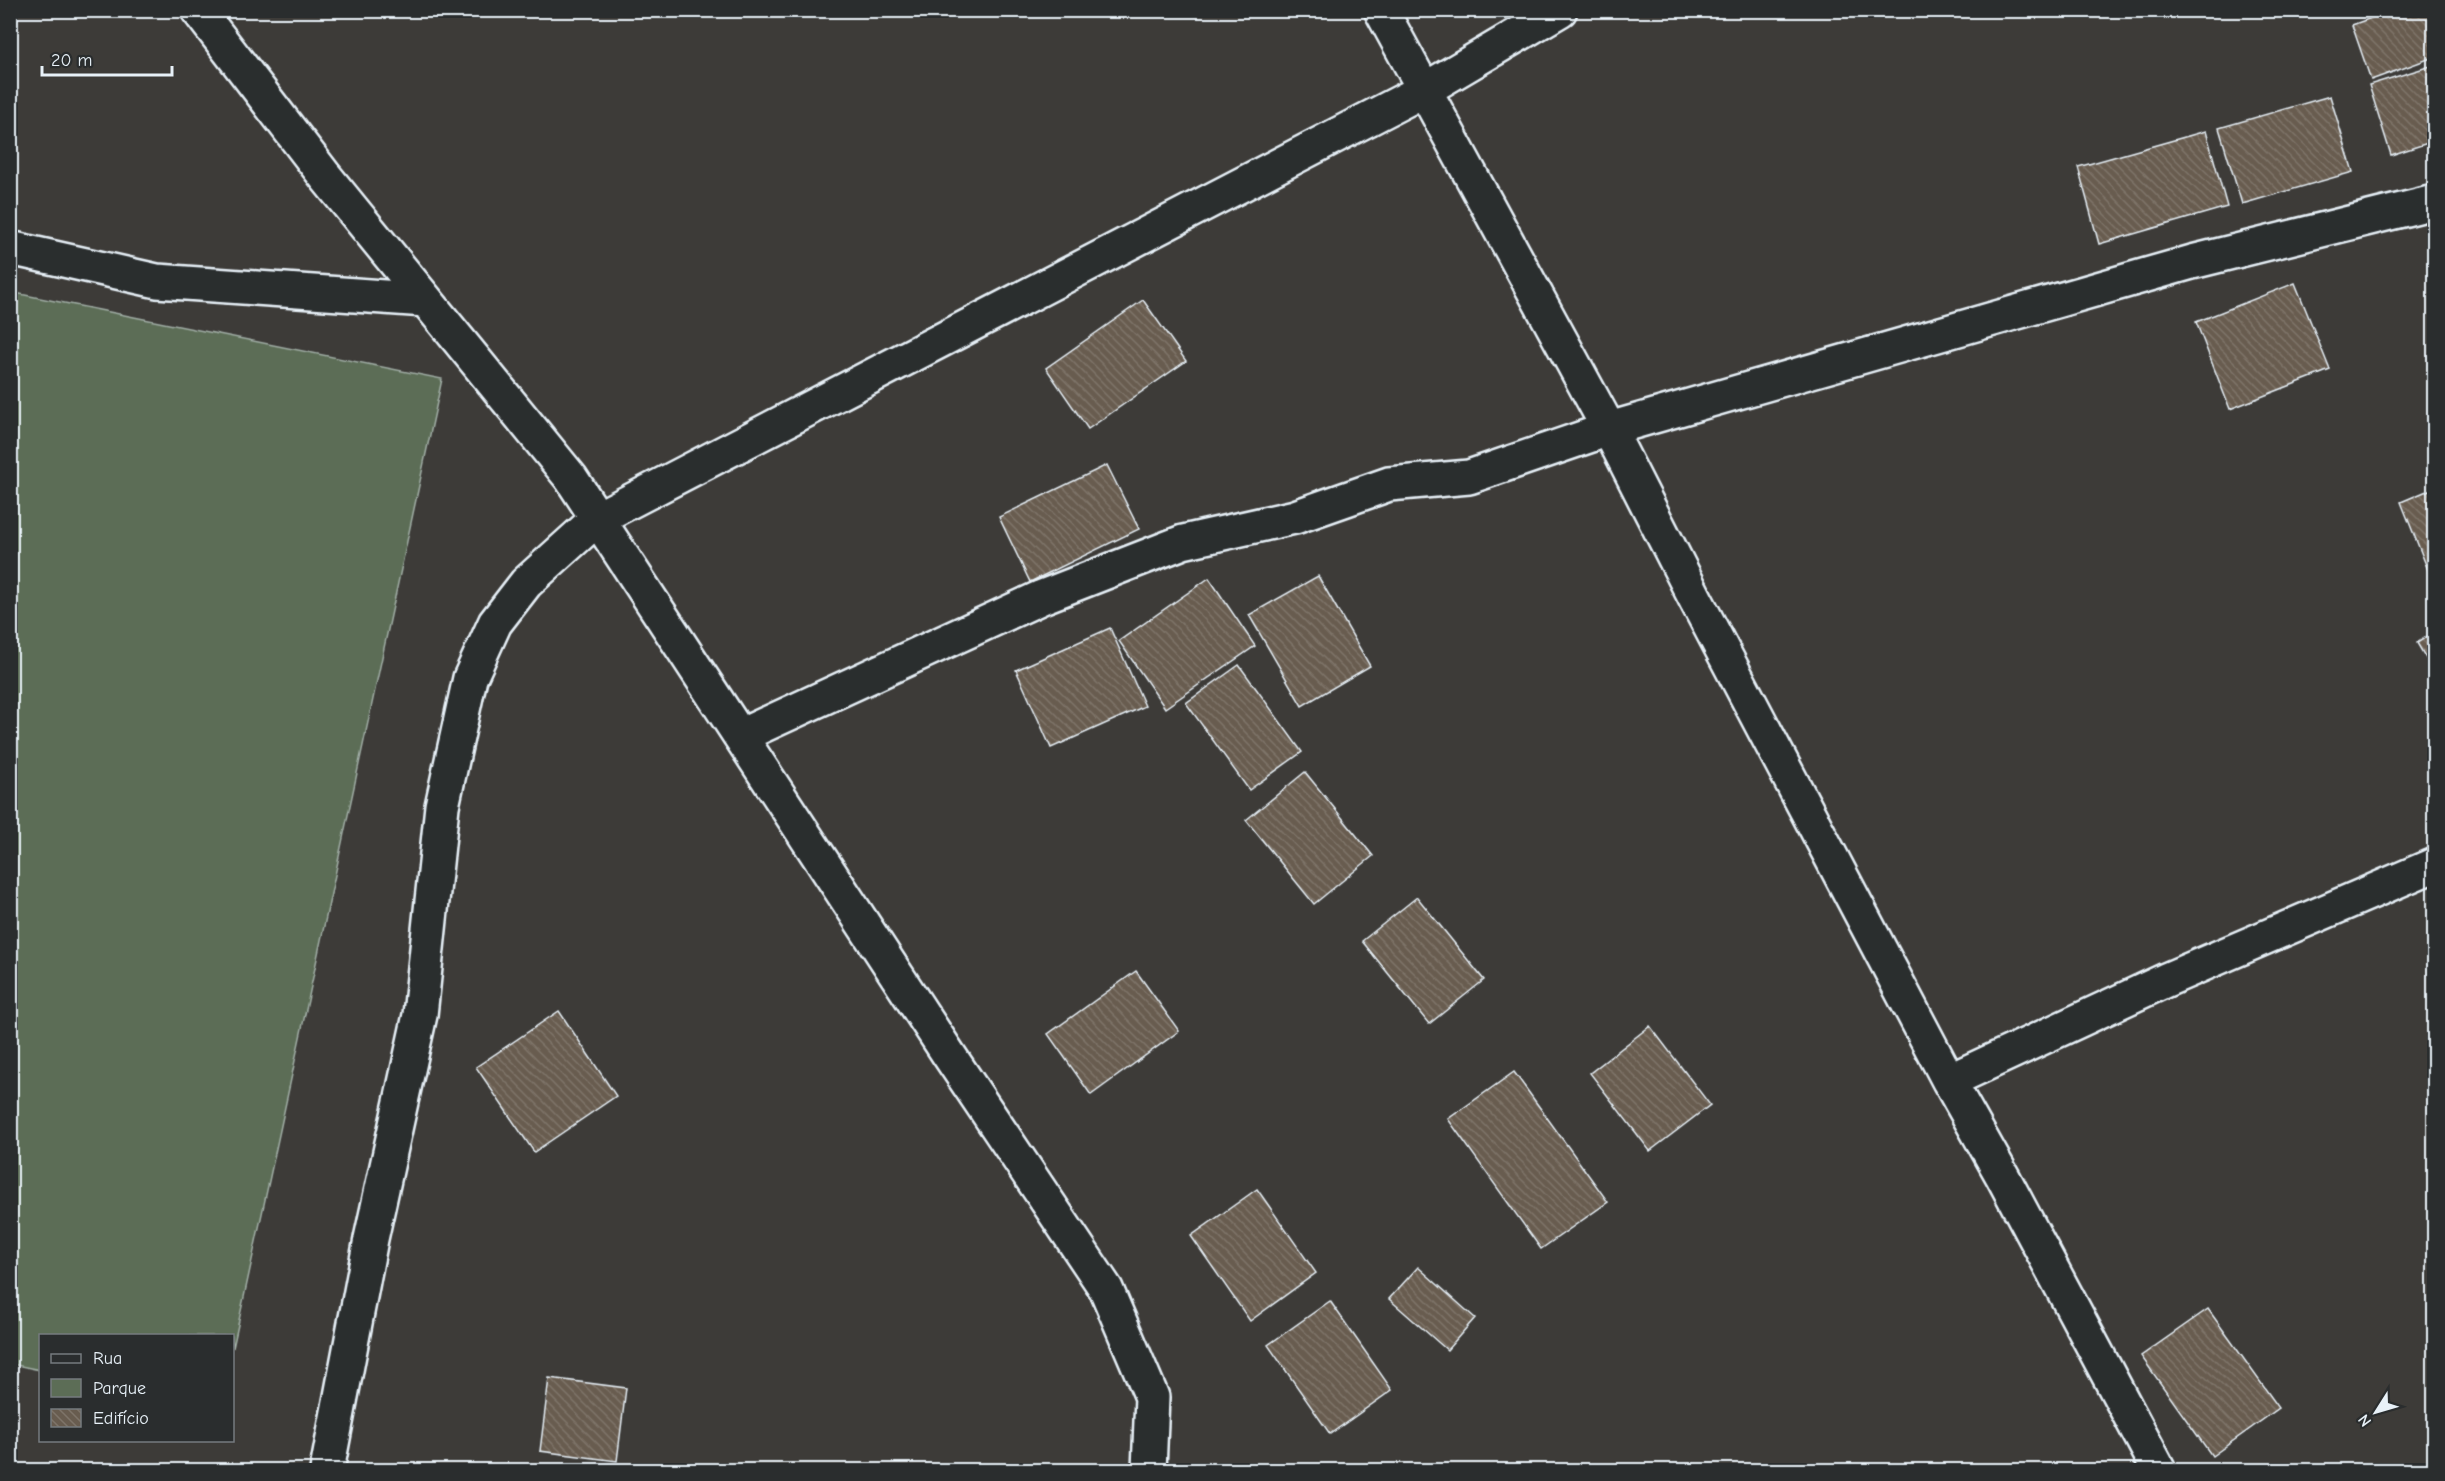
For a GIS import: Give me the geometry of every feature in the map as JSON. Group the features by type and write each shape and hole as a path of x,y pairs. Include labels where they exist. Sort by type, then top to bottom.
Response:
{"street":[{"path":"198,10 325,176 571,478 949,1055 1106,1289 1152,1397 1149,1470"},
{"path":"1381,10 1609,429 1701,610 2159,1470"},
{"path":"327,1470 371,1239 420,1015 442,806 470,678 495,623 526,583 598,518 1426,89 1560,10"},
{"path":"740,736 1042,597 1183,542 1295,517 1389,484 1469,477 1609,429 2192,262 2434,202"},
{"path":"10,248 157,281 426,300"},
{"path":"1950,1081 2166,980 2434,865"}],"green space":[{"path":"10,292 442,379 234,1343 234,1334 39,1334 39,1370 11,1364"}],"building":[{"path":"2393,10 2434,10 2434,57 2371,80 2352,25"},
{"path":"2434,65 2434,141 2391,155 2369,85"},
{"path":"2330,96 2353,172 2242,204 2219,128"},
{"path":"2206,131 2227,207 2099,244 2078,167"},
{"path":"2295,283 2330,370 2230,409 2196,322"},
{"path":"1143,300 1186,361 1088,429 1046,368"},
{"path":"1107,465 1139,529 1030,582 999,517"},
{"path":"2434,488 2434,585 2401,502"},
{"path":"1318,576 1370,666 1302,706 1249,615"},
{"path":"1209,578 1255,646 1165,708 1119,641"},
{"path":"1110,628 1145,706 1051,748 1016,670"},
{"path":"2434,632 2434,672 2417,643"},
{"path":"1239,665 1302,752 1249,790 1186,703"},
{"path":"1305,772 1373,856 1314,904 1246,820"},
{"path":"1417,897 1484,980 1429,1024 1362,941"},
{"path":"1136,971 1179,1031 1091,1095 1048,1034"},
{"path":"559,1011 616,1096 534,1152 476,1067"},
{"path":"1650,1026 1710,1105 1650,1151 1590,1073"},
{"path":"1514,1072 1608,1202 1541,1249 1448,1119"},
{"path":"1257,1189 1316,1273 1250,1321 1191,1236"},
{"path":"1418,1267 1475,1318 1447,1350 1389,1299"},
{"path":"1330,1301 1392,1390 1330,1434 1268,1345"},
{"path":"2208,1309 2279,1408 2212,1456 2141,1356"},
{"path":"549,1378 626,1388 617,1461 540,1451"}]}
